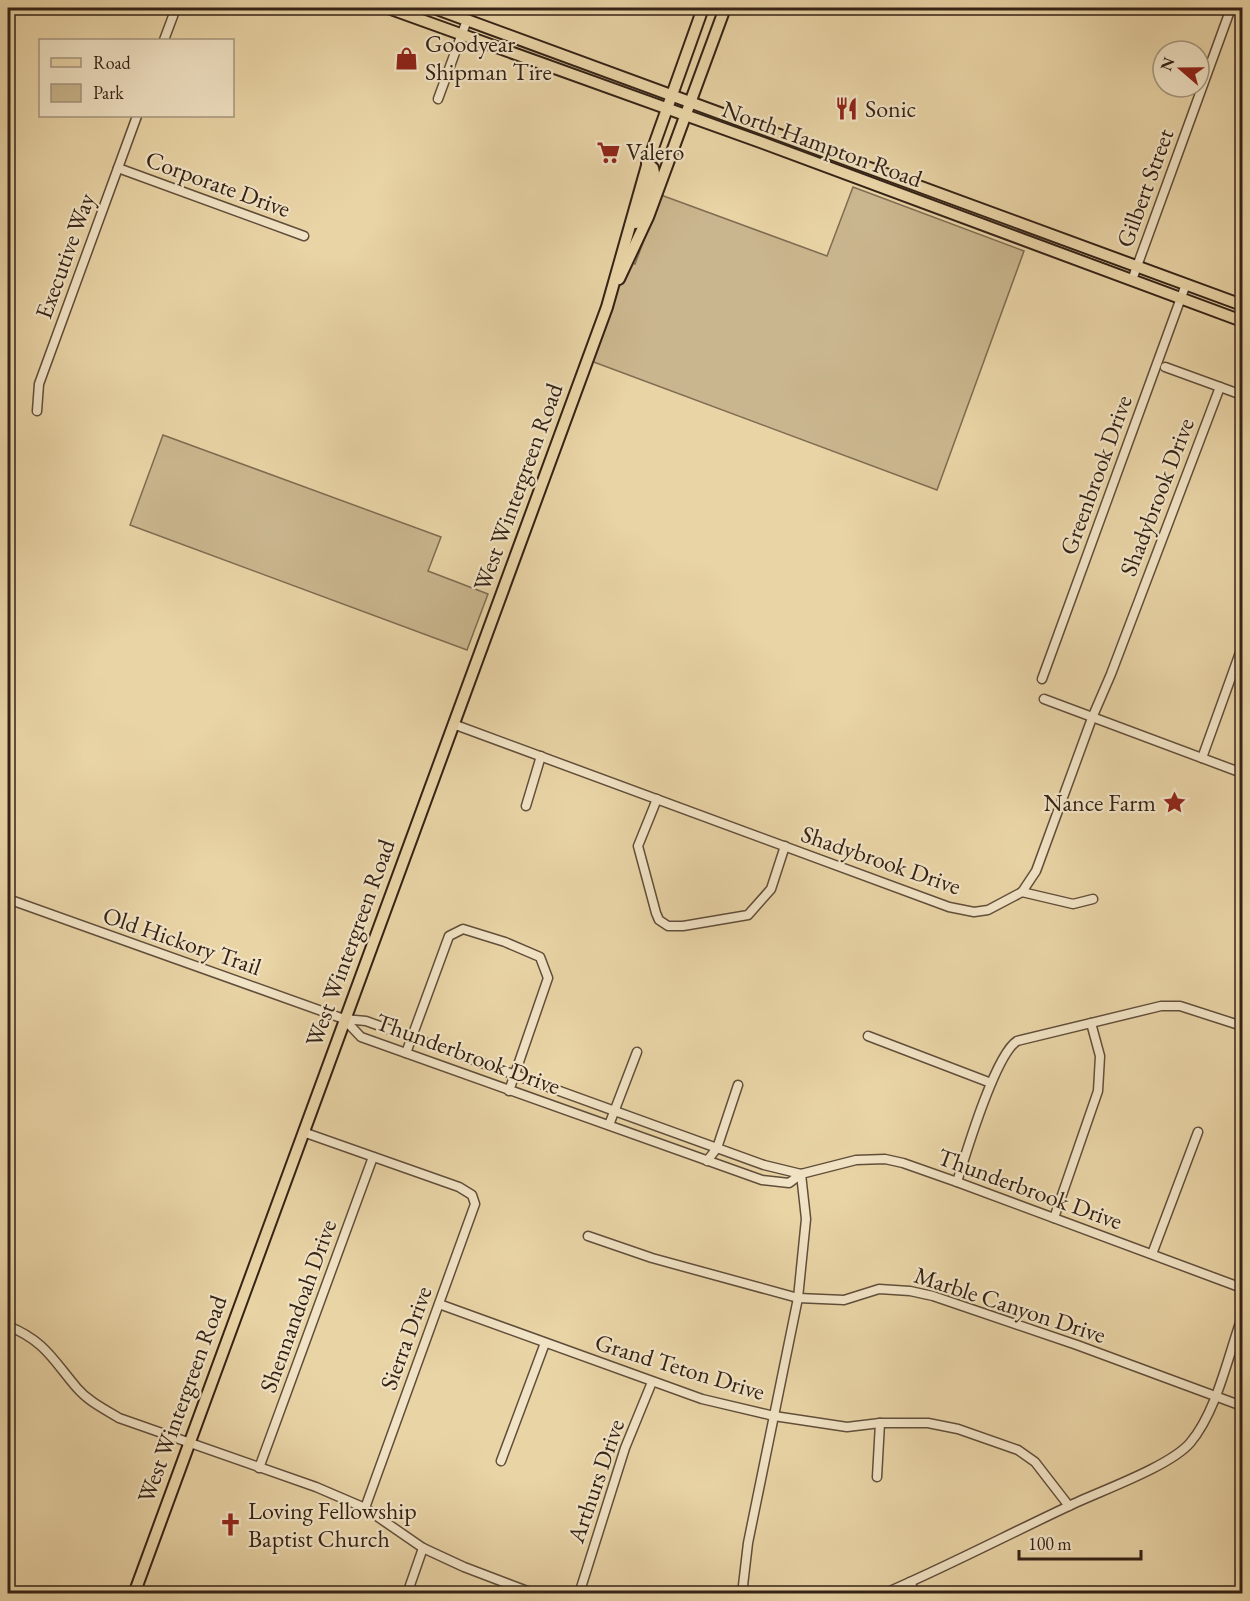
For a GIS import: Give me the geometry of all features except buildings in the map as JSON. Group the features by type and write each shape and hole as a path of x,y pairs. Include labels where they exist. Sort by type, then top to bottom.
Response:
{"main road":[{"name":"North Hampton Road","path":"387,8 1242,321"},
{"name":"North Hampton Road","path":"434,8 1242,305"},
{"name":"West Wintergreen Road","path":"607,307 647,163 703,8"},
{"name":"West Wintergreen Road","path":"134,1593 607,307 648,218 725,8"},
{"path":"620,278 654,173 653,168 647,163"},
{"path":"860,180 865,165"}],"street":[{"path":"164,39 176,8"},
{"name":"Gilbert Street","path":"1132,280 1231,8"},
{"path":"438,99 467,20"},
{"name":"Executive Way","path":"37,411 39,384 137,117"},
{"name":"Corporate Drive","path":"118,168 304,236"},
{"name":"Greenbrook Drive","path":"1042,679 1186,284"},
{"path":"1165,367 1242,395"},
{"name":"Shadybrook Drive","path":"453,724 949,907 974,912 988,910 1022,892 1036,871 1092,718 1111,674 1220,387"},
{"path":"1202,758 1242,646"},
{"path":"1044,699 1242,773"},
{"path":"526,806 541,756"},
{"path":"657,799 638,846 656,913 659,920 668,926 683,926 748,915 771,889 785,846"},
{"path":"1022,892 1073,904 1093,899"},
{"name":"Old Hickory Trail","path":"8,899 344,1019"},
{"path":"406,1053 450,936 463,929 505,942 540,957 548,978 509,1091"},
{"path":"957,1182 991,1083 1010,1046 1017,1041 1161,1006 1180,1006 1242,1026"},
{"name":"Thunderbrook Drive","path":"344,1019 366,1021 764,1166 801,1174"},
{"name":"Thunderbrook Drive","path":"344,1019 361,1037 762,1180 789,1183 801,1174 856,1160 885,1159 903,1163 1242,1288"},
{"path":"1054,1218 1098,1090 1100,1056 1091,1023"},
{"path":"868,1036 991,1083"},
{"path":"609,1125 637,1052"},
{"path":"707,1161 717,1148 738,1085"},
{"path":"303,1132 373,1156"},
{"path":"1152,1254 1198,1132"},
{"name":"Sierra Drive","path":"365,1508 475,1204 472,1195 459,1187 373,1156"},
{"name":"Shennandoah Drive","path":"259,1468 373,1156"},
{"path":"742,1593 748,1543 798,1298 806,1219 801,1174"},
{"name":"Marble Canyon Drive","path":"588,1236 663,1261 798,1298 844,1300 879,1289 910,1291 933,1296 1242,1406"},
{"name":"Grand Teton Drive","path":"439,1304 702,1399 774,1416 847,1427 880,1423 928,1423 958,1429 1017,1450 1035,1462 1069,1506"},
{"path":"883,1593 1161,1464 1189,1444 1207,1417 1242,1317"},
{"path":"8,1326 36,1341 53,1356 77,1388 90,1400 119,1418 316,1487 365,1508 423,1548 531,1593"},
{"path":"501,1461 545,1343"},
{"name":"Arthurs Drive","path":"579,1593 619,1467 652,1382"},
{"path":"877,1477 880,1423"},
{"path":"407,1593 423,1548"},
{"path":"910,1582 916,1593"}],"green space":[{"path":"853,187 1024,251 937,490 591,361 628,261 635,264 661,195 827,256"},
{"path":"163,435 441,537 428,571 488,594 467,650 130,525"}],"place":[{"name":"Goodyear Shipman Tire","path":"407,58"},
{"name":"Sonic","path":"847,109"},
{"name":"Valero","path":"608,152"},
{"name":"Nance Farm","path":"1174,803"},
{"name":"Loving Fellowship Baptist Church","path":"230,1525"}]}
